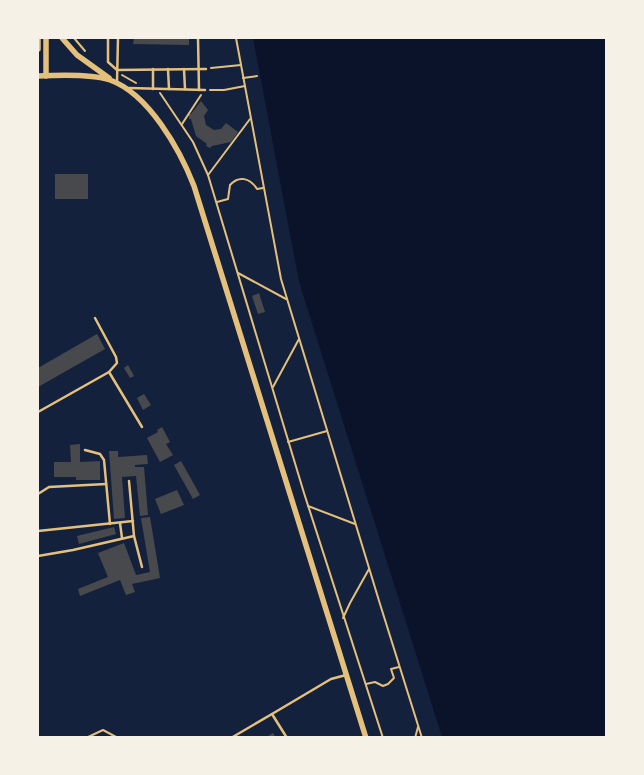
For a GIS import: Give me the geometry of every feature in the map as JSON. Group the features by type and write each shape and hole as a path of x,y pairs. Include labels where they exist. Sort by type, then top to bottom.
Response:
{"street":[{"path":"38,38 38,49"},
{"path":"46,38 46,76"},
{"path":"62,38 77,55 125,88 151,112 164,127 184,159 366,738"},
{"path":"38,76 98,77 117,83"}],"lane":[{"path":"108,38 108,62 117,70 206,68"},
{"path":"117,83 118,38"},
{"path":"198,38 198,90"},
{"path":"153,69 155,89"},
{"path":"168,69 169,89"},
{"path":"184,69 185,90"},
{"path":"125,88 204,91"},
{"path":"38,412 109,372 117,363 116,357 95,318"},
{"path":"109,372 142,427"},
{"path":"85,450 100,454 104,460 110,524"},
{"path":"129,481 134,536 142,567"},
{"path":"38,494 49,487 106,484"},
{"path":"38,531 133,521"},
{"path":"120,523 122,538"},
{"path":"38,556 134,536"},
{"path":"231,738 332,679 346,675"},
{"path":"272,714 287,738"}],"path":[{"path":"236,38 281,279 422,738"},
{"path":"206,68 241,65"},
{"path":"243,78 257,76"},
{"path":"182,124 204,91 245,86"},
{"path":"155,89 182,124 202,158 208,175 288,442 383,738"},
{"path":"208,175 251,118"},
{"path":"216,202 228,199 230,186 239,179 252,182 257,189 264,188"},
{"path":"238,272 288,300"},
{"path":"273,387 299,339"},
{"path":"288,442 328,430"},
{"path":"308,506 356,524"},
{"path":"344,618 369,569"},
{"path":"366,684 375,682 383,686 388,684 394,678 391,669 400,667"},
{"path":"415,738 418,725"},
{"path":"86,738 103,730 118,738"}],"water":[{"path":"253,38 606,38 606,737 442,737 299,282"}],"building":[{"path":"134,38 189,38 189,45 133,44"},
{"path":"201,101 208,110 204,116 206,125 214,130 221,129 226,123 238,132 231,142 210,148 196,136 191,119 189,119 189,114"},
{"path":"55,174 88,174 88,199 55,199"},
{"path":"259,293 265,312 258,314 252,296"},
{"path":"97,334 105,349 38,387 38,368"},
{"path":"128,365 134,376 130,378 124,368"},
{"path":"144,394 151,405 143,410 137,398"},
{"path":"162,427 170,442 166,444 173,455 160,462 147,438 158,432 157,430"},
{"path":"80,444 80,462 100,461 100,480 76,480 76,477 54,477 54,462 71,462 70,445"},
{"path":"109,451 118,451 118,457 147,455 148,464 135,465 135,467 144,467 148,515 140,516 136,476 122,477 125,518 114,519"},
{"path":"181,461 200,495 193,499 174,465"},
{"path":"177,490 184,505 161,514 155,499"},
{"path":"150,517 160,578 132,584 135,592 126,595 120,580 80,596 78,589 108,577 98,553 124,543 136,575 150,572 141,518"},
{"path":"114,527 116,534 79,544 77,536"},
{"path":"273,733 276,738 265,738"}]}
